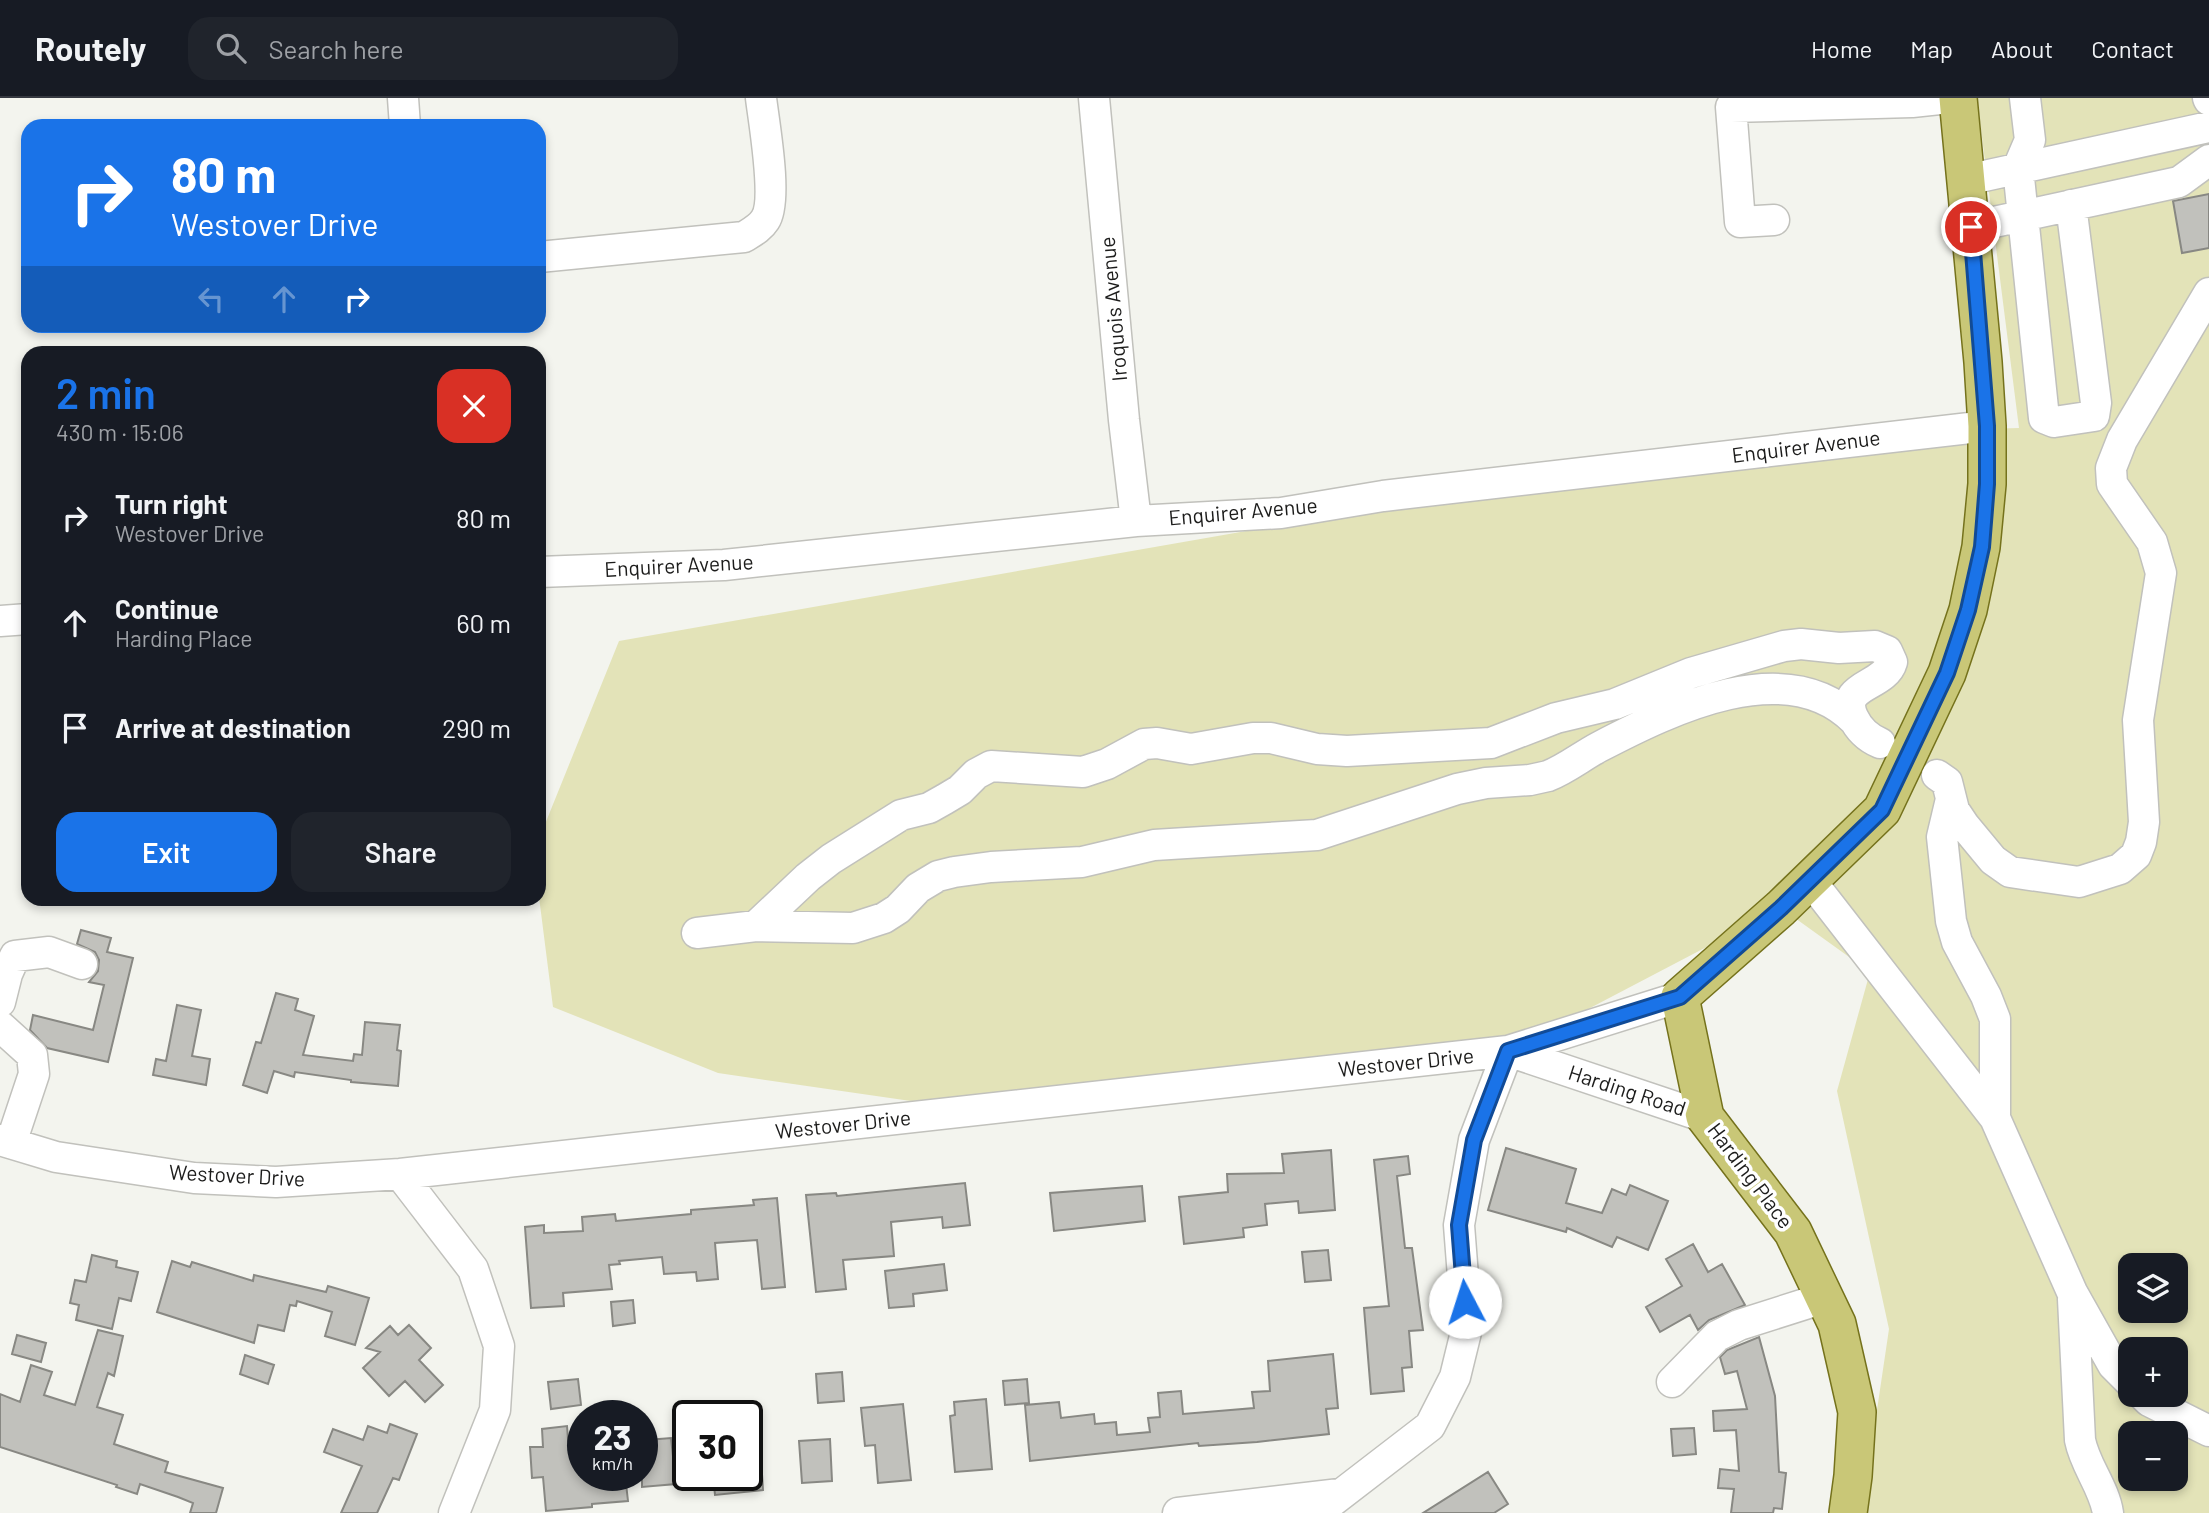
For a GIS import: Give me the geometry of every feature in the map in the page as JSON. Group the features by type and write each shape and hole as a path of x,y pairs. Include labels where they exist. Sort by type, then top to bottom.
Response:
{"main road":[{"path":"1680,997 1810,880 1882,810 1947,673 1968,610 1982,547 1987,484 1987,426 1958,98"},
{"name":"Harding Place","path":"1680,997 1705,1117 1793,1233 1836,1324 1857,1412 1853,1476 1847,1513"}],"street":[{"path":"403,98 404,119"},
{"path":"546,256 744,237 758,229 767,218 771,186 761,98"},
{"name":"Iroquois Avenue","path":"1094,98 1136,520"},
{"path":"1774,220 1740,222 1731,107 1912,102 1949,98"},
{"path":"2025,98 2030,141 2018,168 2022,215 2044,418 2054,422 2094,416 2096,403 2071,205"},
{"path":"1966,180 2209,127"},
{"path":"1971,227 2179,182 2207,165"},
{"path":"1995,1118 1995,1019 1986,996 1957,942 1951,920 1942,843 1944,787 1964,825 1993,860 2010,872 2079,882 2120,870 2136,855 2144,822 2138,720 2161,573 2152,542 2115,491 2110,477 2111,468 2122,440 2209,293"},
{"name":"Enquirer Avenue","path":"546,572 724,565 1136,520 1281,513 1382,496 1987,426"},
{"path":"0,621 21,620"},
{"path":"756,926 831,859 901,815 929,807 960,790 976,774 990,766 1083,772 1107,764 1144,744 1157,743 1191,749 1253,738 1271,738 1317,750 1338,751 1491,743 1556,718 1615,704 1690,673 1792,644 1839,648 1875,646 1890,655 1891,667 1883,677 1862,686 1853,695 1851,712 1866,735 1880,743"},
{"path":"697,933 756,926 846,929 861,926 891,914 918,888 932,879 962,870 1082,862 1154,845 1324,833 1457,789 1548,776 1650,721 1724,695 1770,690 1800,691 1829,701 1855,721"},
{"path":"1810,880 1995,1118 2072,1292 2118,1370"},
{"path":"0,1002 15,956 49,952 82,964"},
{"name":"Westover Drive","path":"6,1142 56,1157 194,1178 276,1182 400,1174 1508,1051 1680,997"},
{"path":"0,1026 32,1055 34,1074 6,1142"},
{"path":"1317,1513 1430,1426 1455,1377 1468,1328 1459,1225 1474,1140 1508,1051"},
{"name":"Harding Road","path":"1508,1051 1705,1117"},
{"path":"400,1174 473,1269 499,1346 495,1410 454,1513"},
{"path":"2072,1292 2080,1440 2085,1460 2104,1498 2108,1513"},
{"path":"1672,1382 1717,1335 1738,1325 1824,1298"},
{"path":"2161,1407 2209,1431"},
{"path":"1178,1513 1340,1494"}],"green space":[{"path":"1977,98 2209,98 2209,1513 1855,1513 1866,1484 1889,1329 1837,1091 1870,972 1781,908 1508,1051 980,1111 718,1073 553,1007 540,906 546,906 546,822 619,641 1799,434 2019,428"}],"building":[{"path":"2209,194 2209,248 2182,253 2173,201"},
{"path":"81,930 111,938 107,952 133,958 108,1062 47,1048 30,1030 33,1015 93,1030 104,985 89,982 98,971 99,960 95,952 77,944"},
{"path":"276,993 298,999 295,1010 314,1016 303,1055 353,1061 354,1054 362,1055 365,1022 400,1025 397,1050 401,1051 398,1086 351,1082 295,1072 294,1077 274,1071 267,1093 243,1085 256,1042 261,1043"},
{"path":"177,1005 201,1010 192,1056 210,1059 206,1085 153,1075 156,1059 166,1061"},
{"path":"1506,1148 1576,1169 1566,1203 1602,1213 1612,1189 1626,1195 1630,1185 1668,1201 1648,1250 1617,1237 1612,1247 1567,1228 1566,1232 1488,1210"},
{"path":"1331,1150 1335,1210 1299,1213 1298,1201 1265,1204 1267,1225 1243,1228 1244,1237 1184,1244 1179,1197 1228,1192 1227,1174 1284,1173 1282,1154"},
{"path":"1408,1156 1410,1174 1397,1176 1405,1248 1412,1248 1423,1330 1409,1331 1412,1367 1402,1368 1404,1391 1371,1394 1364,1308 1389,1306 1374,1160"},
{"path":"965,1183 970,1225 943,1228 942,1217 891,1222 894,1256 843,1260 846,1289 816,1292 806,1195 836,1193 837,1196"},
{"path":"1142,1186 1145,1221 1054,1231 1050,1193"},
{"path":"777,1198 785,1287 762,1289 757,1240 715,1243 718,1279 697,1281 696,1272 664,1274 662,1257 619,1261 620,1264 609,1265 612,1289 563,1293 564,1306 531,1308 525,1227 544,1225 544,1233 583,1231 582,1217 615,1214 616,1221 691,1214 691,1210 754,1205 753,1200"},
{"path":"1693,1244 1708,1272 1722,1264 1745,1305 1709,1320 1698,1330 1690,1315 1660,1332 1646,1307 1682,1286 1666,1259"},
{"path":"1328,1250 1331,1280 1305,1282 1302,1252"},
{"path":"92,1255 117,1261 116,1267 138,1272 131,1301 119,1298 112,1329 76,1320 79,1305 70,1303 75,1280 86,1282"},
{"path":"172,1261 190,1267 192,1262 253,1281 254,1275 326,1292 328,1286 369,1298 355,1345 325,1336 332,1312 297,1301 296,1306 290,1305 284,1331 258,1325 254,1343 157,1312"},
{"path":"944,1264 947,1290 913,1294 914,1306 889,1308 885,1271"},
{"path":"633,1300 635,1323 613,1326 611,1302"},
{"path":"409,1325 431,1348 419,1360 443,1385 425,1402 405,1381 389,1396 363,1368 380,1352 366,1348 390,1326 398,1335"},
{"path":"98,1330 123,1336 114,1376 108,1373 97,1407 123,1415 114,1444 168,1462 165,1472 223,1488 216,1513 190,1513 193,1503 178,1497 140,1484 137,1494 0,1447 0,1394 20,1402 31,1365 52,1372 44,1395 75,1405"},
{"path":"17,1335 46,1343 41,1362 12,1354"},
{"path":"1759,1337 1775,1396 1779,1472 1786,1473 1782,1509 1774,1508 1773,1513 1731,1513 1734,1489 1718,1488 1720,1469 1739,1471 1736,1430 1714,1431 1713,1411 1747,1409 1737,1371 1725,1374 1720,1357 1727,1350"},
{"path":"1333,1354 1338,1408 1326,1409 1329,1434 1199,1446 1198,1443 1030,1461 1025,1405 1059,1402 1061,1418 1094,1414 1095,1424 1116,1422 1117,1435 1150,1432 1148,1418 1160,1417 1158,1393 1181,1391 1183,1414 1254,1408 1252,1392 1270,1391 1268,1361"},
{"path":"245,1355 274,1365 268,1384 240,1374"},
{"path":"842,1372 844,1401 818,1403 816,1374"},
{"path":"578,1379 580,1400 567,1400 567,1407 551,1409 548,1382"},
{"path":"1027,1379 1029,1403 1005,1405 1003,1381"},
{"path":"986,1399 992,1469 955,1472 950,1416 955,1415 954,1402"},
{"path":"903,1404 911,1480 878,1483 875,1445 865,1446 861,1408"},
{"path":"390,1424 417,1434 399,1480 393,1478 377,1513 341,1513 362,1466 324,1452 333,1429 363,1440 368,1426 387,1433"},
{"path":"567,1426 567,1491 627,1491 628,1501 546,1511 543,1477 532,1478 530,1447 543,1447 542,1429"},
{"path":"1694,1428 1696,1454 1673,1456 1671,1429"},
{"path":"671,1438 672,1484 658,1486 658,1439"},
{"path":"830,1439 832,1481 802,1483 799,1441"},
{"path":"1488,1472 1508,1504 1494,1513 1423,1513"},
{"path":"715,1491 753,1491 715,1495"}],"route":[{"path":"1465,1302 1459,1225 1474,1140 1508,1051 1680,997 1781,908 1882,810 1947,673 1968,610 1982,547 1987,484 1987,426 1971,227"}]}
